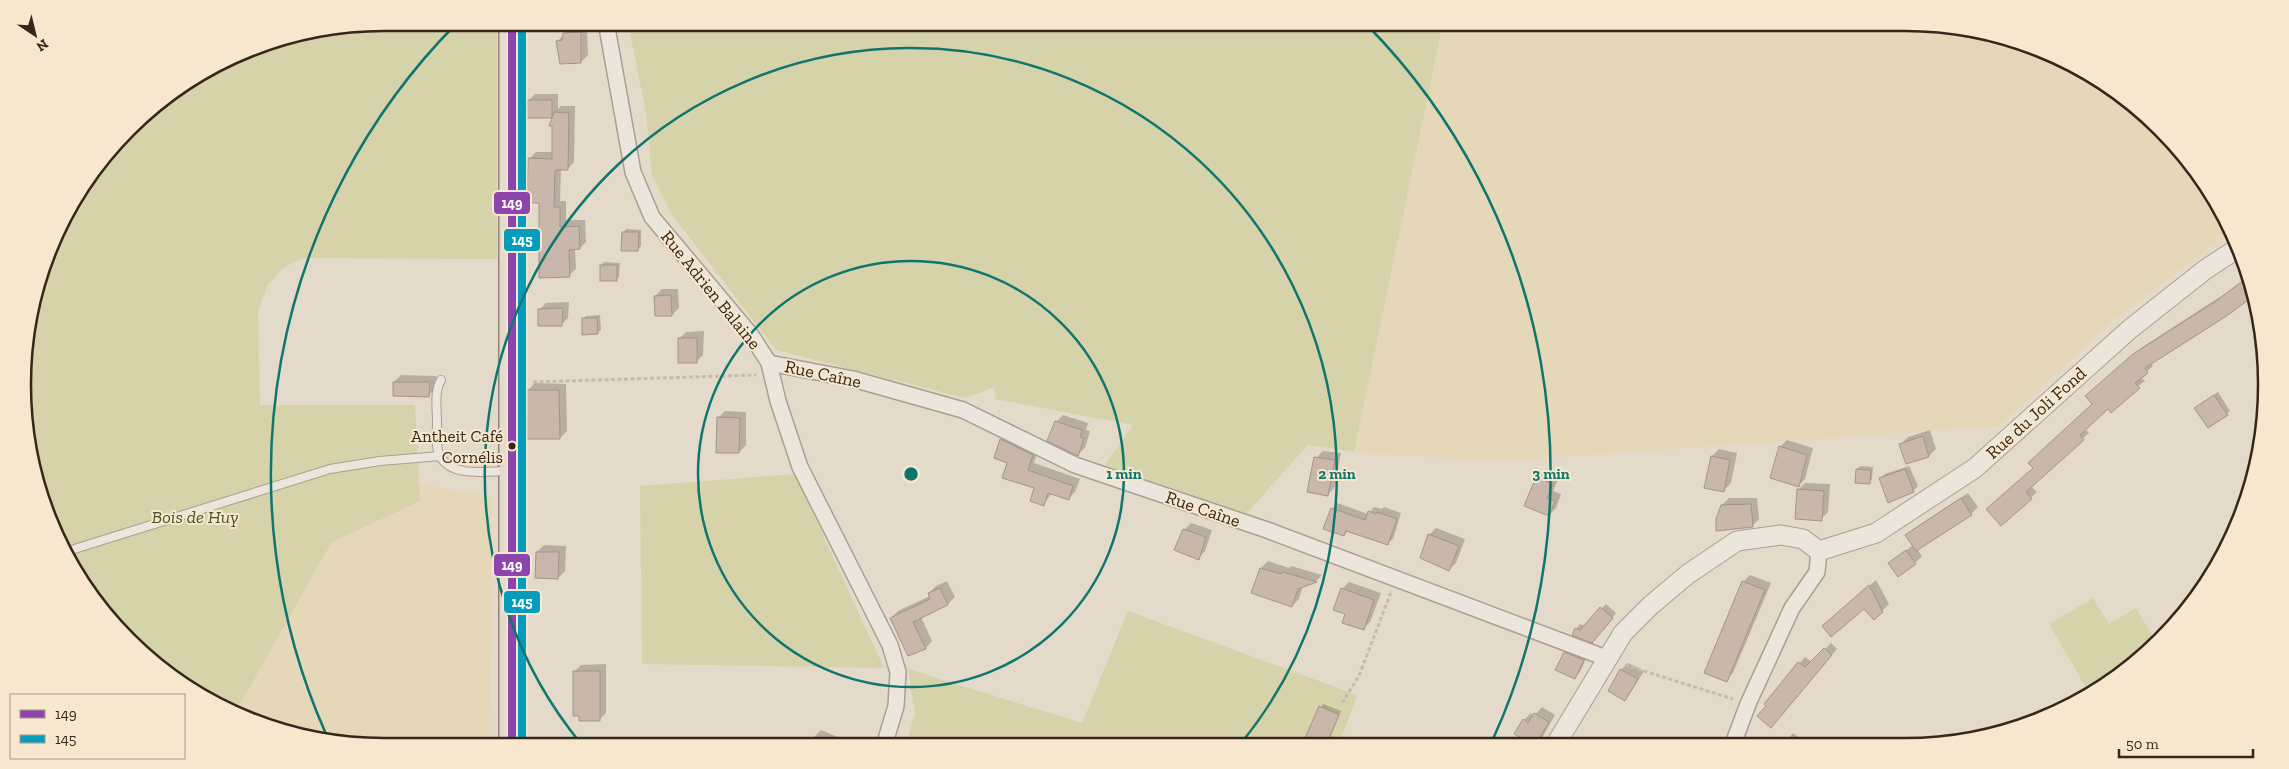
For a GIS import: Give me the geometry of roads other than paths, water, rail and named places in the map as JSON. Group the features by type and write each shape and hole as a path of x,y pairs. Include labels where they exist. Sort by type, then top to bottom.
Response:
{"main road":[{"path":"512,31 512,738"}],"street":[{"name":"Rue Adrien Balaine","path":"608,31 633,172 652,217 751,334 770,367 778,401 800,467 890,645 898,672 896,706 886,738"},
{"name":"Rue du Joli Fond","path":"1819,551 1876,533 1975,468 2130,329 2206,269 2232,252"},
{"name":"Rue Caîne","path":"770,367 853,379 963,410 1075,465 1267,530 1395,580 1606,658"},
{"path":"1559,738 1606,658 1623,633 1650,606 1688,574 1737,541 1781,535 1803,539 1819,551 1817,572 1792,608 1748,704 1735,738"}],"lane":[{"path":"441,380 437,387 436,400 437,442 440,456 448,467 459,471 513,472"},
{"path":"73,550 330,469 440,456"}],"place":[{"name":"Antheit Café Cornélis","path":"512,446"}],"park label":[{"name":"Bois de Huy","path":"195,517"}]}
